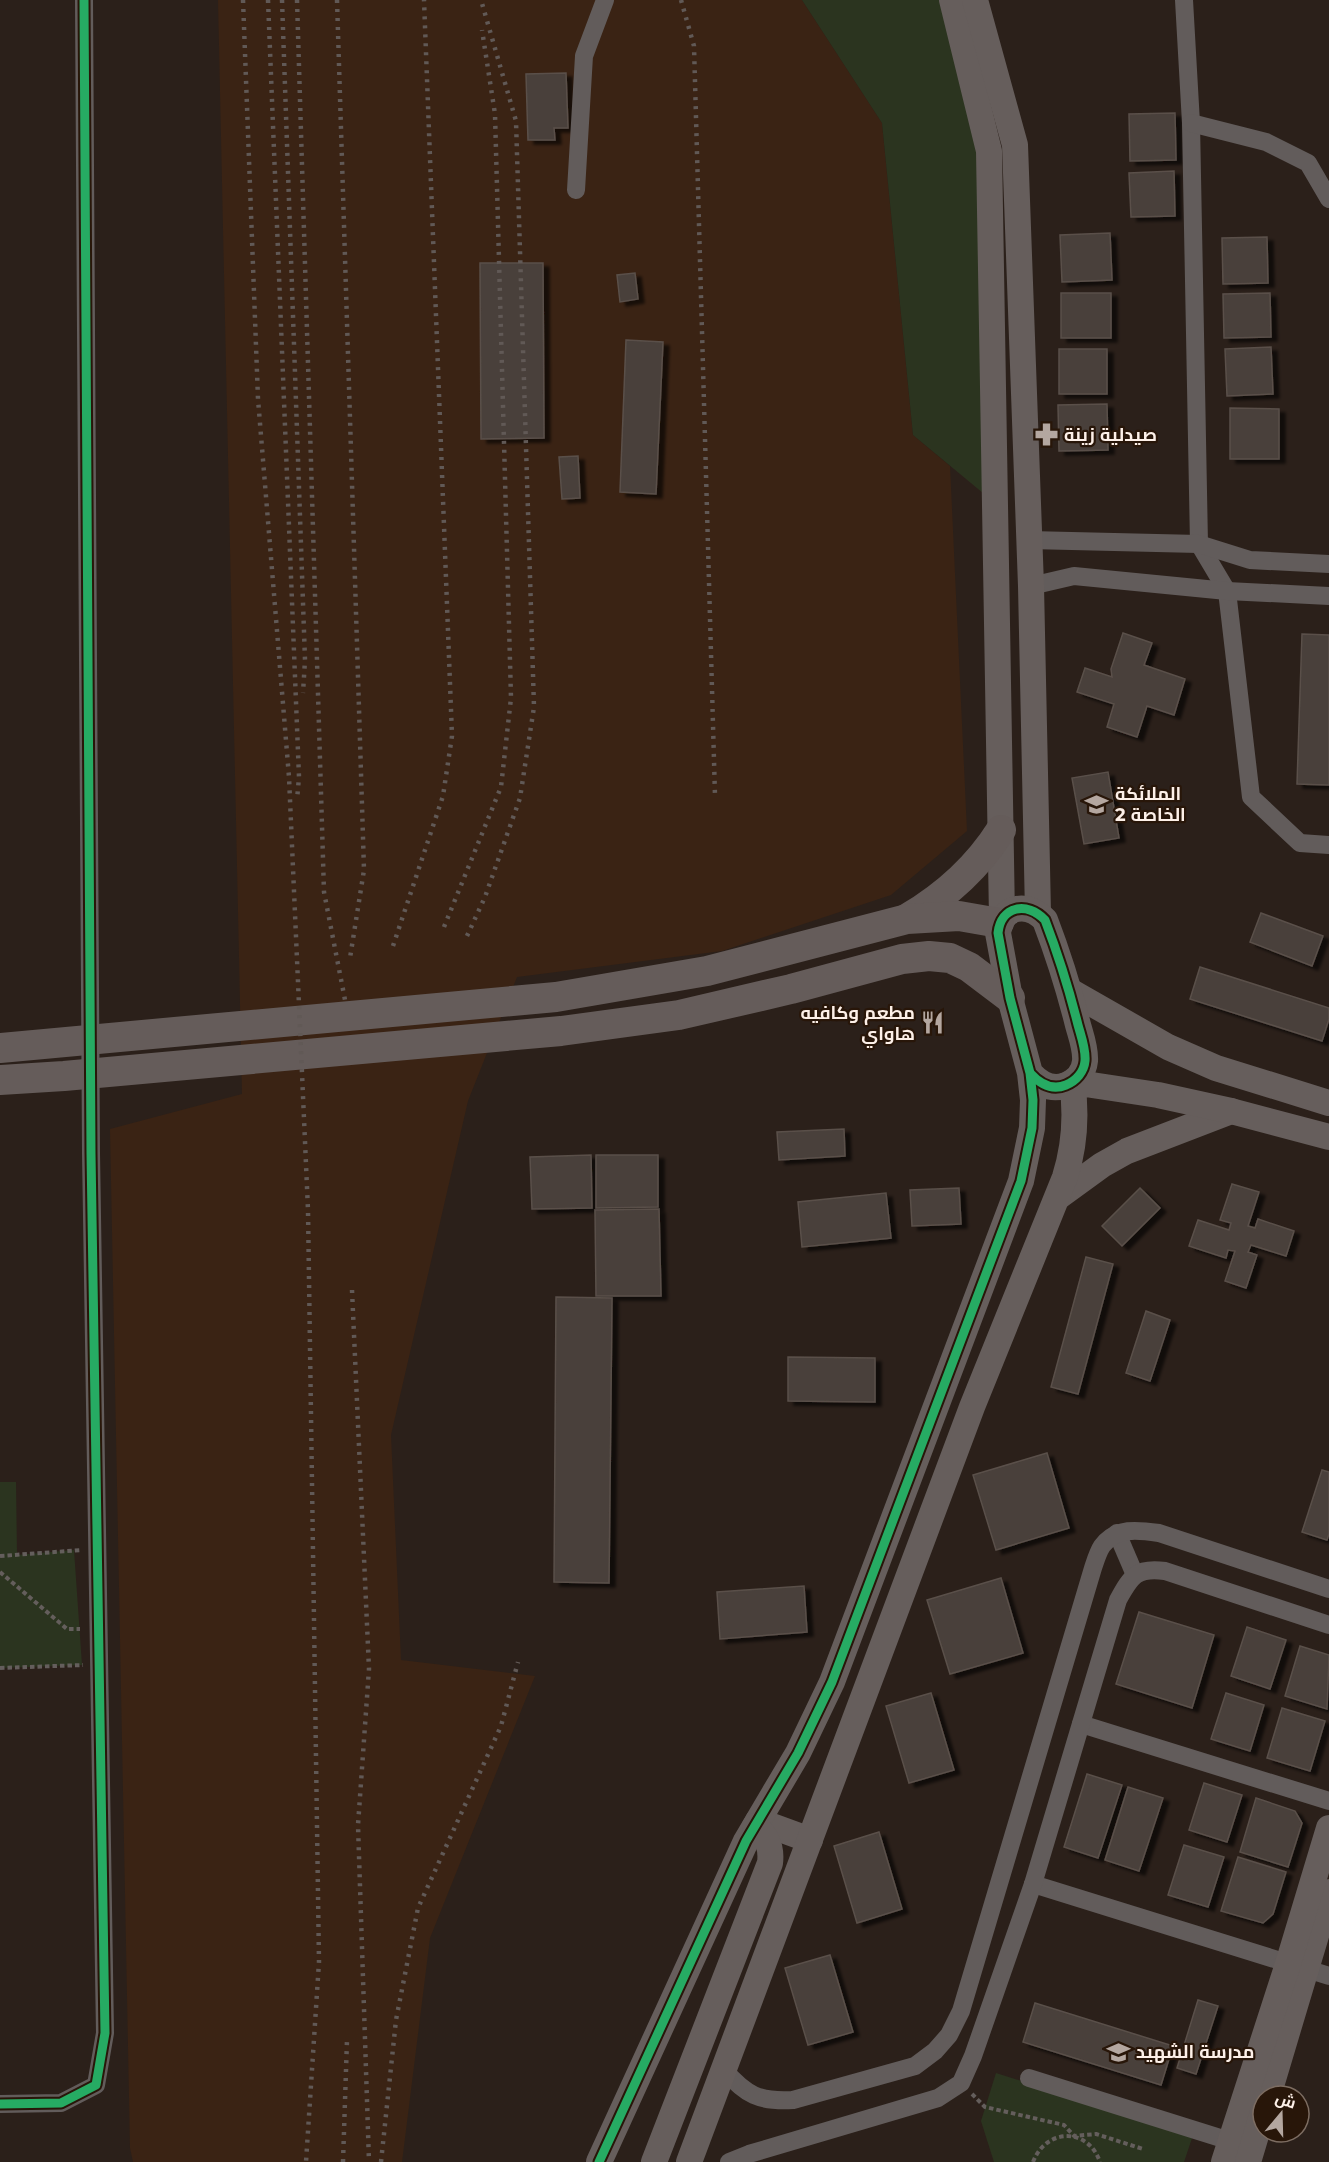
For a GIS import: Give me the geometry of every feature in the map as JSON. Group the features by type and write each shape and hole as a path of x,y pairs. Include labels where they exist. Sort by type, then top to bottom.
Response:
{"main road":[{"path":"907,919 946,894 962,880 1001,830"},
{"path":"0,1048 556,997 707,971 907,919 959,916 1001,920"},
{"path":"0,1080 561,1031 679,1015 792,989 902,959 929,956 950,958 969,967 1010,998"}],"street":[{"path":"0,2104 61,2103 96,2085 105,2033 91,1153 84,0"},
{"path":"576,190 584,56 605,0"},
{"path":"599,2162 756,1824 798,1753 832,1682 1021,1181 1028,1154 1033,1100 1030,1073 998,942 1001,920 1001,830 989,150 952,0"},
{"path":"975,0 1015,145 1031,585 1038,913"},
{"path":"1184,0 1191,123 1199,544 1227,591 1251,797 1300,843 1329,845"},
{"path":"1191,123 1266,142 1308,163 1329,199"},
{"path":"1029,540 1199,544 1250,560 1329,564"},
{"path":"1031,585 1074,576 1227,591 1329,596"},
{"path":"1001,920 1013,910 1026,908 1038,913 1045,920 1070,991 1085,1052 1085,1064 1081,1074 1072,1082 1061,1087 1050,1087 1038,1082 1030,1073"},
{"path":"1070,991 1168,1047 1216,1068 1329,1103"},
{"path":"1072,1082 1158,1095 1232,1111 1329,1137"},
{"path":"689,2162 972,1407 1065,1177 1075,1138 1076,1106 1072,1082"},
{"path":"1055,1199 1086,1175 1127,1151 1232,1111"},
{"path":"724,2070 738,2086 755,2097 775,2102 793,2100 915,2066 935,2051 949,2035 961,2010 1093,1568 1102,1546 1117,1533 1134,1530 1159,1533 1329,1588"},
{"path":"1117,1533 1135,1575"},
{"path":"734,2161 938,2098 961,2083 973,2056 1033,1884 1118,1600 1135,1575 1149,1569 1165,1571 1329,1626"},
{"path":"1081,1724 1329,1801"},
{"path":"756,1824 810,1840"},
{"path":"654,2162 770,1863 770,1846 756,1824"},
{"path":"1271,2084 1329,1828"},
{"path":"1033,1884 1329,1976"},
{"path":"1029,2078 1227,2151 1296,1967 1329,1892"},
{"path":"1248,2162 1253,2144"}],"path":[{"path":"0,1556 97,1549"},
{"path":"0,1572 67,1629 99,1630"},
{"path":"0,1668 99,1665"},
{"path":"961,2083 985,2107 1064,2125 1074,2136 1085,2141 1094,2149 1100,2162"},
{"path":"1033,2162 1037,2153 1053,2139 1064,2136 1096,2134 1143,2149"}],"shaded area":[{"path":"218,0 802,0 882,123 913,435 950,466 967,831 891,895 722,951 517,977 468,1101 391,1435 401,1660 535,1676 430,1938 402,2162 133,2162 130,2148 110,1129 242,1094"}],"green space":[{"path":"802,0 952,0 989,151 995,503 913,435 882,123"},
{"path":"0,1482 16,1482 17,1555 74,1550 82,1665 0,1668"},
{"path":"996,2073 1193,2135 1184,2162 994,2162 981,2121"}],"building":[{"path":"566,73 568,128 554,128 555,140 528,140 526,74"},
{"path":"1175,113 1176,160 1130,161 1129,114"},
{"path":"1174,171 1175,216 1131,217 1129,173"},
{"path":"1110,233 1112,280 1062,282 1060,235"},
{"path":"1267,237 1268,283 1223,284 1222,238"},
{"path":"480,263 543,263 544,438 481,439"},
{"path":"635,273 638,299 620,302 617,275"},
{"path":"1061,293 1111,293 1111,338 1061,338"},
{"path":"1270,293 1271,337 1224,338 1223,294"},
{"path":"626,340 663,342 656,494 620,492"},
{"path":"1271,347 1273,394 1227,396 1225,349"},
{"path":"1059,349 1107,349 1107,394 1059,394"},
{"path":"1107,404 1108,450 1059,451 1058,405"},
{"path":"1230,408 1279,409 1279,459 1230,459"},
{"path":"578,456 580,498 562,499 559,457"},
{"path":"1123,633 1152,643 1144,665 1185,679 1174,715 1147,706 1137,737 1107,727 1114,704 1077,692 1085,668 1112,677 1111,669"},
{"path":"1302,634 1329,635 1329,785 1297,784"},
{"path":"1108,772 1119,838 1084,844 1072,778"},
{"path":"1261,913 1323,936 1312,966 1250,942"},
{"path":"1200,967 1329,1008 1329,1019 1322,1041 1190,999"},
{"path":"844,1129 845,1156 779,1160 777,1132"},
{"path":"591,1155 592,1208 532,1209 530,1157"},
{"path":"596,1155 658,1155 658,1207 596,1208"},
{"path":"1232,1184 1259,1192 1248,1226 1255,1228 1258,1219 1294,1231 1286,1256 1251,1245 1248,1252 1257,1255 1246,1288 1225,1281 1235,1251 1228,1250 1226,1258 1189,1246 1198,1220 1229,1230 1231,1223 1220,1220"},
{"path":"959,1188 961,1224 912,1226 910,1190"},
{"path":"1140,1188 1160,1208 1122,1246 1102,1226"},
{"path":"886,1193 891,1238 802,1247 798,1202"},
{"path":"659,1209 661,1296 596,1296 595,1210"},
{"path":"1086,1257 1113,1264 1078,1394 1051,1387"},
{"path":"556,1297 612,1298 609,1583 554,1582"},
{"path":"1146,1311 1170,1320 1150,1381 1126,1373"},
{"path":"788,1357 875,1358 875,1402 788,1401"},
{"path":"1047,1453 1069,1528 996,1550 973,1475"},
{"path":"1322,1470 1329,1472 1329,1534 1327,1540 1302,1532"},
{"path":"1001,1578 1023,1653 950,1674 927,1600"},
{"path":"804,1586 807,1632 720,1639 717,1592"},
{"path":"1139,1612 1214,1635 1192,1708 1116,1684"},
{"path":"1247,1627 1286,1640 1270,1689 1231,1676"},
{"path":"1300,1646 1329,1655 1327,1709 1285,1696"},
{"path":"931,1693 954,1770 909,1783 886,1706"},
{"path":"1226,1693 1264,1705 1250,1751 1211,1739"},
{"path":"1282,1708 1325,1721 1310,1771 1267,1758"},
{"path":"1087,1774 1122,1785 1098,1858 1064,1847"},
{"path":"1204,1783 1242,1795 1227,1842 1189,1830"},
{"path":"1128,1787 1163,1798 1139,1871 1105,1860"},
{"path":"1256,1798 1295,1811 1302,1823 1288,1867 1240,1852"},
{"path":"879,1832 902,1909 857,1923 834,1846"},
{"path":"1184,1845 1224,1857 1208,1907 1168,1895"},
{"path":"1238,1857 1286,1872 1273,1914 1263,1923 1221,1911"},
{"path":"830,1955 853,2032 808,2045 785,1968"},
{"path":"1198,2000 1218,2006 1196,2074 1177,2068"},
{"path":"1035,2003 1173,2046 1161,2085 1023,2042"}],"railway":[{"path":"243,0 258,399 289,777 308,1210 319,1962 306,2162"},
{"path":"268,0 299,777 297,800"},
{"path":"282,0 305,660 303,693"},
{"path":"297,0 324,892 346,1005"},
{"path":"337,0 364,870 350,958"},
{"path":"393,946 443,796 452,736 424,0"},
{"path":"467,936 485,897 520,798 534,707 516,121 481,0"},
{"path":"681,0 694,46 715,796"},
{"path":"444,927 501,787 511,698 495,114 482,30"},
{"path":"352,1290 369,1669 358,1825 369,2162"},
{"path":"381,2162 396,2020 418,1908 501,1726 518,1662"},
{"path":"343,2162 347,2040"}],"cycle path":[{"path":"0,2104 61,2103 96,2085 105,2033 91,1153 84,0"},
{"path":"599,2162 746,1841 798,1753 832,1682 1021,1181 1032,1128 1033,1100 1030,1073 1010,998 998,933 1004,917 1016,909 1030,910 1045,920 1067,985 1085,1056 1083,1069 1079,1076 1061,1087 1046,1085 1030,1073"}],"place":[{"name":"صيدلية زينة","path":"1046,435"},
{"name":"الملائكة الخاصة 2","path":"1097,804"},
{"name":"مطعم وكافيه هاواي","path":"933,1023"},
{"name":"مدرسة الشهيد","path":"1118,2052"}]}
